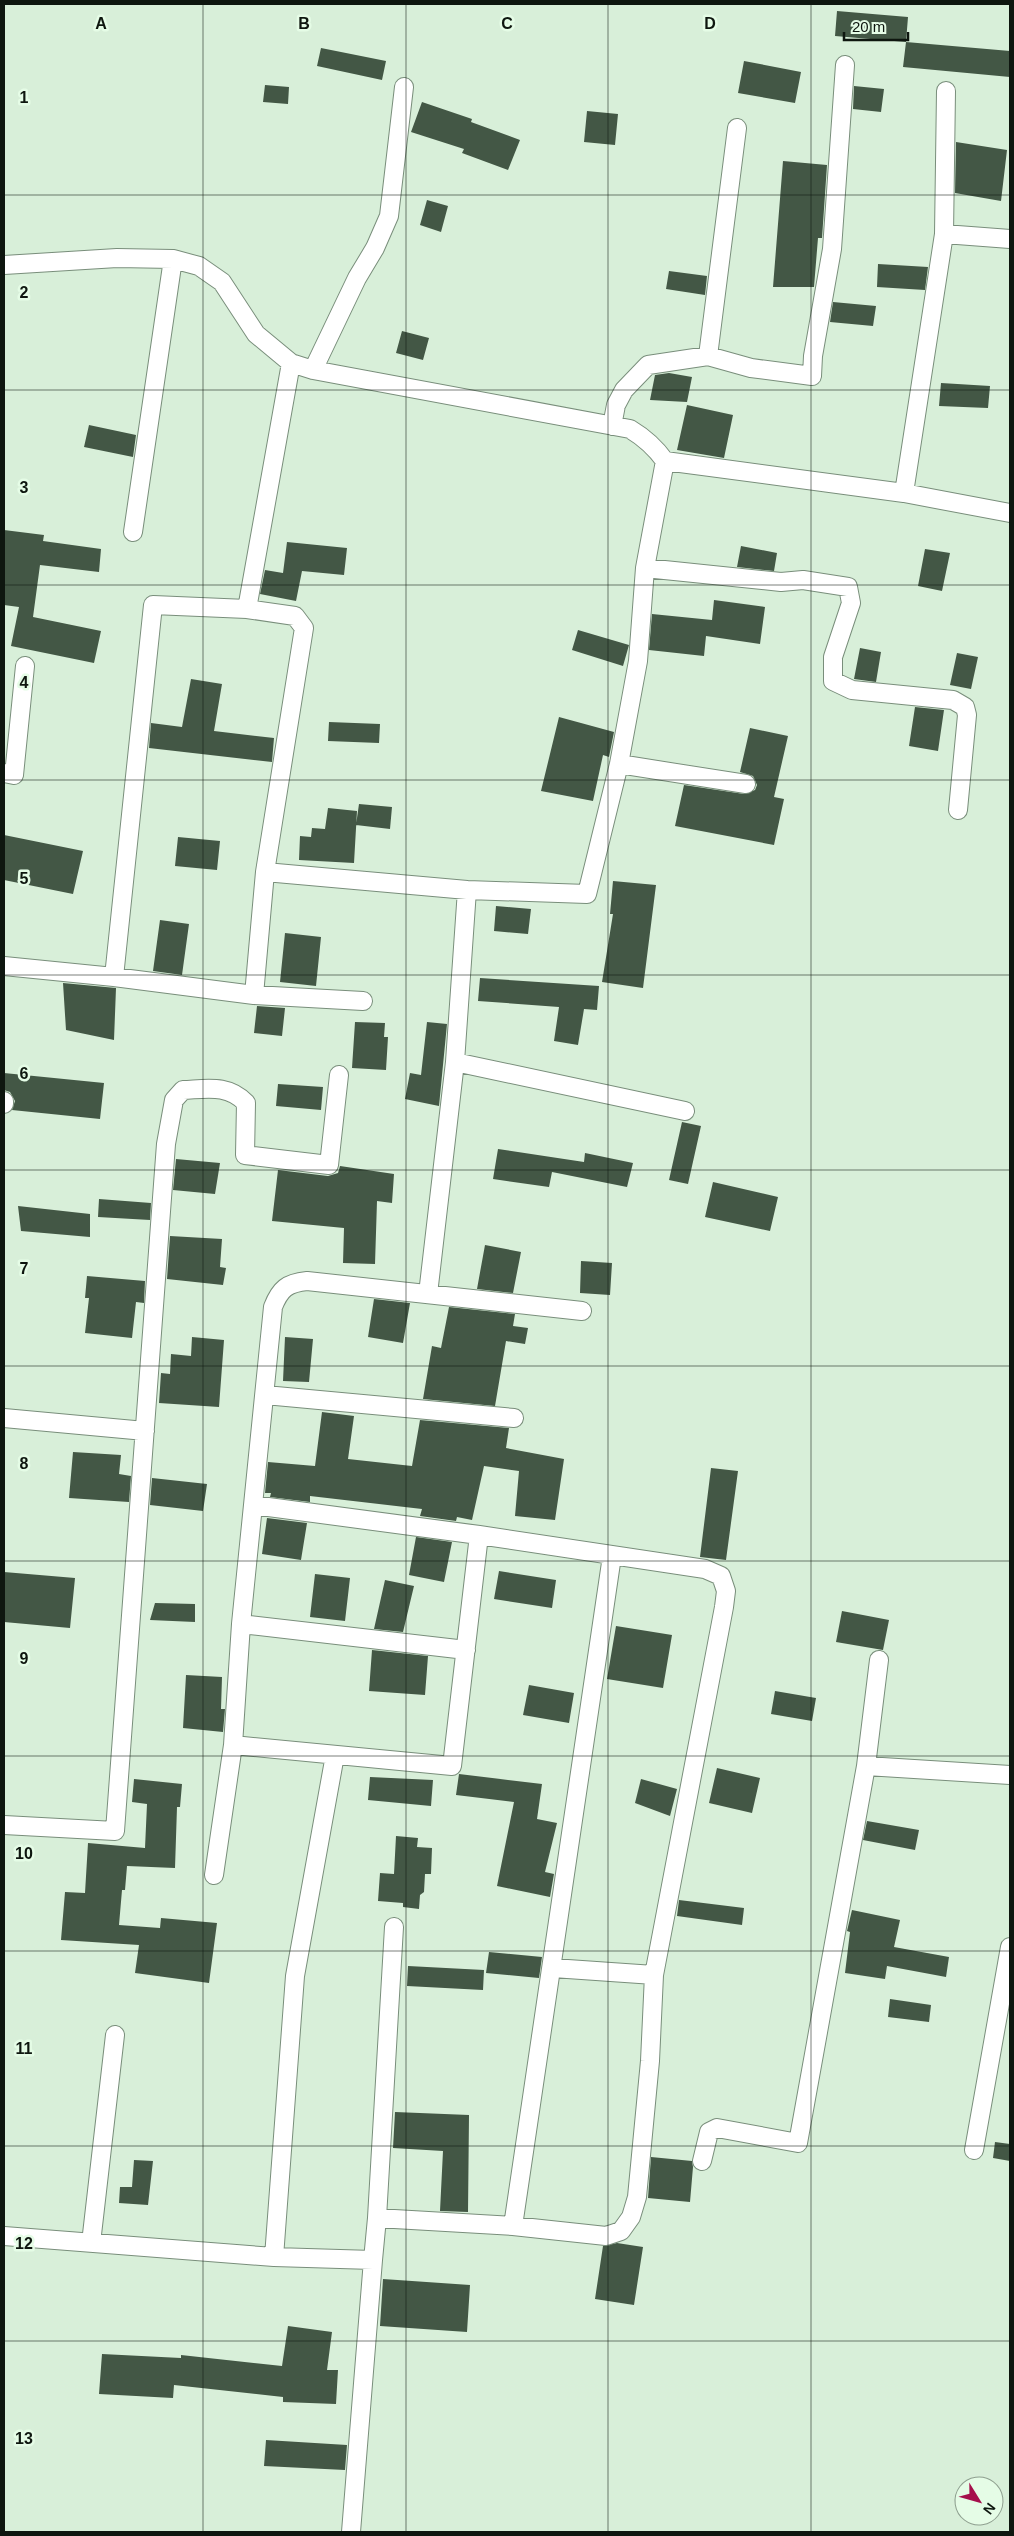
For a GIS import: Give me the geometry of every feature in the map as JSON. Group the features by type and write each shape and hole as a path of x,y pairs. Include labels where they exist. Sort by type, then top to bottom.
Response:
{"street":[{"path":"612,426 616,405 624,390 648,365 708,356 751,368 812,376 813,356 832,249 845,65"},
{"path":"313,370 358,278 375,248 389,216 404,87"},
{"path":"904,493 944,234 946,91"},
{"path":"708,356 737,128"},
{"path":"944,234 1010,239"},
{"path":"4,265 117,258 173,259 198,266 222,282 256,334 290,363 313,370 630,429 644,437 665,461 904,493 1010,512"},
{"path":"133,532 173,259"},
{"path":"247,609 290,363"},
{"path":"265,872 467,890 587,894 619,764 638,661 645,568 665,461"},
{"path":"645,568 780,582 803,580 848,587 851,603 833,657 833,681 852,690 953,700 965,707 967,715 958,810"},
{"path":"114,977 153,605 247,609 295,616 304,628 265,872 254,995"},
{"path":"4,773 14,775 25,666"},
{"path":"619,764 746,784"},
{"path":"428,1294 455,1062 467,890"},
{"path":"4,966 114,977 254,995 363,1001"},
{"path":"455,1062 684,1111"},
{"path":"4,1825 115,1831 166,1144 174,1100 183,1090 222,1088 237,1094 246,1103 245,1155 329,1165 339,1075"},
{"path":"214,1875 233,1745 241,1624 273,1307 280,1292 292,1282 307,1281 582,1311"},
{"path":"265,1395 514,1418"},
{"path":"4,1418 145,1430"},
{"path":"253,1505 479,1535 705,1569 722,1576 726,1591 654,1975 650,2061 637,2197 631,2217 622,2230 606,2236 514,2226 377,2218"},
{"path":"233,1745 452,1766 479,1535"},
{"path":"514,2226 612,1556"},
{"path":"241,1624 466,1650"},
{"path":"702,2161 710,2132 717,2128 798,2143 866,1766 878,1660"},
{"path":"274,2256 295,1976 335,1755"},
{"path":"866,1766 1010,1775"},
{"path":"351,2532 377,2218 394,1927"},
{"path":"974,2150 1010,1947"},
{"path":"553,1968 654,1975"},
{"path":"91,2243 115,2034"},
{"path":"4,2236 274,2256 373,2260"}],"building":[{"path":"837,11 908,17 906,42 835,36"},
{"path":"906,42 1010,51 1010,77 903,67"},
{"path":"321,48 386,61 382,80 317,66"},
{"path":"744,61 801,72 795,103 738,93"},
{"path":"265,85 289,87 288,104 263,102"},
{"path":"854,86 884,89 881,112 853,109"},
{"path":"422,102 472,119 471,122 520,140 508,170 462,153 464,149 411,132"},
{"path":"587,111 618,114 615,145 584,142"},
{"path":"956,142 1007,150 1001,201 955,193"},
{"path":"783,161 827,165 822,238 818,238 814,287 773,287"},
{"path":"427,200 448,206 441,232 420,225"},
{"path":"878,264 928,267 925,290 877,287"},
{"path":"669,271 707,276 705,295 666,289"},
{"path":"833,302 876,306 873,326 830,322"},
{"path":"402,331 429,338 423,360 396,353"},
{"path":"669,373 692,377 687,402 650,400 655,375"},
{"path":"941,383 990,386 988,408 939,406"},
{"path":"687,405 733,415 724,458 677,450"},
{"path":"89,425 136,435 133,457 84,447"},
{"path":"4,530 44,535 43,541 101,549 99,572 40,565 33,617 101,631 94,663 11,646 19,607 4,605"},
{"path":"287,542 347,548 344,575 302,571 296,601 260,594 265,570 283,573"},
{"path":"741,546 777,553 774,571 737,567"},
{"path":"925,549 950,553 942,591 918,586"},
{"path":"714,600 765,607 760,644 706,636 704,656 649,650 652,614 712,620"},
{"path":"578,630 629,645 623,666 572,650"},
{"path":"860,648 881,652 876,682 854,679"},
{"path":"957,653 978,657 971,689 950,685"},
{"path":"191,679 222,684 214,731 274,738 272,762 149,748 151,723 182,727"},
{"path":"915,707 944,710 938,751 909,746"},
{"path":"559,717 614,732 609,757 603,755 593,801 541,791"},
{"path":"329,722 380,724 379,743 328,741"},
{"path":"750,728 788,736 774,797 784,799 774,845 675,826 684,785 744,794 755,790 757,785 753,776 740,772"},
{"path":"359,804 392,807 390,829 356,825"},
{"path":"328,808 357,811 354,863 299,860 300,836 311,837 312,828 325,829"},
{"path":"4,835 83,851 73,894 4,880"},
{"path":"178,837 220,841 217,870 175,866"},
{"path":"613,881 656,885 643,988 602,982 613,914 610,914"},
{"path":"496,906 531,909 528,934 494,931"},
{"path":"160,920 189,924 182,975 153,971"},
{"path":"285,933 321,937 316,986 280,982"},
{"path":"480,978 599,986 597,1010 584,1009 578,1045 554,1041 559,1007 478,1001"},
{"path":"63,983 116,988 114,1040 66,1030"},
{"path":"257,1006 285,1008 282,1036 254,1033"},
{"path":"355,1022 385,1023 384,1037 388,1037 386,1070 352,1068"},
{"path":"427,1022 447,1024 439,1106 405,1099 410,1073 421,1075"},
{"path":"4,1073 104,1083 100,1119 12,1110 15,1101 10,1092 4,1090"},
{"path":"278,1084 323,1087 321,1110 276,1106"},
{"path":"682,1122 701,1126 688,1184 669,1180"},
{"path":"498,1149 584,1162 585,1153 633,1163 627,1187 552,1172 549,1187 493,1179"},
{"path":"176,1159 220,1163 215,1194 173,1190"},
{"path":"340,1166 394,1174 392,1203 377,1201 375,1264 343,1263 344,1228 272,1221 278,1170 328,1176 338,1173"},
{"path":"713,1182 778,1197 770,1231 705,1217"},
{"path":"99,1199 151,1203 150,1220 98,1217"},
{"path":"18,1206 90,1214 90,1237 21,1231"},
{"path":"170,1236 222,1239 220,1267 226,1268 223,1285 167,1279"},
{"path":"485,1245 521,1252 513,1293 477,1289"},
{"path":"581,1261 612,1263 610,1295 580,1293"},
{"path":"87,1276 145,1281 144,1303 136,1302 132,1338 85,1333 89,1298 85,1298"},
{"path":"374,1299 410,1303 403,1343 368,1337"},
{"path":"449,1307 515,1314 513,1326 528,1328 525,1344 506,1341 495,1406 423,1399 432,1346 441,1348"},
{"path":"192,1337 224,1340 219,1407 159,1403 161,1373 170,1374 171,1354 191,1356"},
{"path":"285,1337 313,1339 309,1382 283,1381"},
{"path":"322,1412 354,1416 348,1459 412,1466 420,1420 509,1428 506,1448 564,1459 555,1520 515,1516 519,1471 484,1466 472,1520 457,1517 456,1521 420,1516 422,1509 310,1496 310,1502 270,1497 271,1493 265,1493 268,1462 315,1466"},
{"path":"73,1452 121,1455 119,1474 131,1476 129,1502 69,1498"},
{"path":"711,1468 738,1471 726,1560 700,1557"},
{"path":"152,1478 207,1484 203,1511 150,1505"},
{"path":"267,1518 307,1523 301,1560 262,1554"},
{"path":"416,1537 452,1542 444,1582 409,1575"},
{"path":"499,1571 556,1580 552,1608 494,1599"},
{"path":"4,1572 75,1578 70,1628 4,1622"},
{"path":"315,1574 350,1578 345,1621 310,1617"},
{"path":"385,1580 414,1586 403,1632 374,1629"},
{"path":"155,1603 195,1604 195,1622 150,1620"},
{"path":"842,1611 889,1620 883,1650 836,1642"},
{"path":"616,1626 672,1635 663,1688 607,1679"},
{"path":"372,1650 428,1656 425,1695 369,1691"},
{"path":"186,1675 222,1677 221,1709 225,1709 223,1732 183,1728"},
{"path":"529,1685 574,1693 569,1723 523,1715"},
{"path":"775,1691 816,1698 812,1721 771,1714"},
{"path":"717,1768 760,1778 752,1813 709,1803"},
{"path":"459,1774 542,1784 537,1819 557,1823 545,1872 554,1874 550,1897 497,1886 514,1802 456,1795"},
{"path":"370,1777 433,1780 431,1806 368,1800"},
{"path":"134,1779 182,1784 180,1807 177,1807 175,1868 127,1866 125,1890 122,1890 119,1925 160,1928 161,1918 217,1923 209,1983 135,1973 139,1945 61,1940 65,1892 85,1893 88,1843 145,1848 147,1804 132,1802"},
{"path":"641,1779 677,1789 670,1816 635,1803"},
{"path":"867,1821 919,1830 915,1850 863,1840"},
{"path":"396,1836 418,1838 417,1847 432,1848 431,1874 425,1874 424,1892 420,1895 419,1909 403,1907 403,1903 378,1901 380,1873 394,1874"},
{"path":"679,1900 744,1908 742,1925 677,1916"},
{"path":"852,1910 900,1920 894,1947 949,1957 946,1977 887,1966 885,1979 845,1973 850,1932 847,1931"},
{"path":"489,1952 542,1957 539,1978 486,1973"},
{"path":"408,1966 484,1970 483,1990 407,1986"},
{"path":"890,1999 931,2005 929,2022 888,2017"},
{"path":"395,2112 469,2115 468,2212 440,2211 443,2151 393,2148"},
{"path":"995,2142 1010,2144 1010,2161 993,2158"},
{"path":"651,2157 692,2161 690,2202 648,2198"},
{"path":"134,2160 153,2161 148,2205 119,2203 120,2187 132,2187"},
{"path":"617,2243 643,2247 634,2305 595,2299 603,2246"},
{"path":"383,2279 470,2285 467,2332 380,2326"},
{"path":"288,2326 332,2332 327,2370 338,2370 336,2404 283,2402 283,2397 174,2385 173,2398 99,2394 102,2354 181,2358 181,2355 282,2366"},
{"path":"266,2440 347,2445 345,2470 264,2466"}]}
